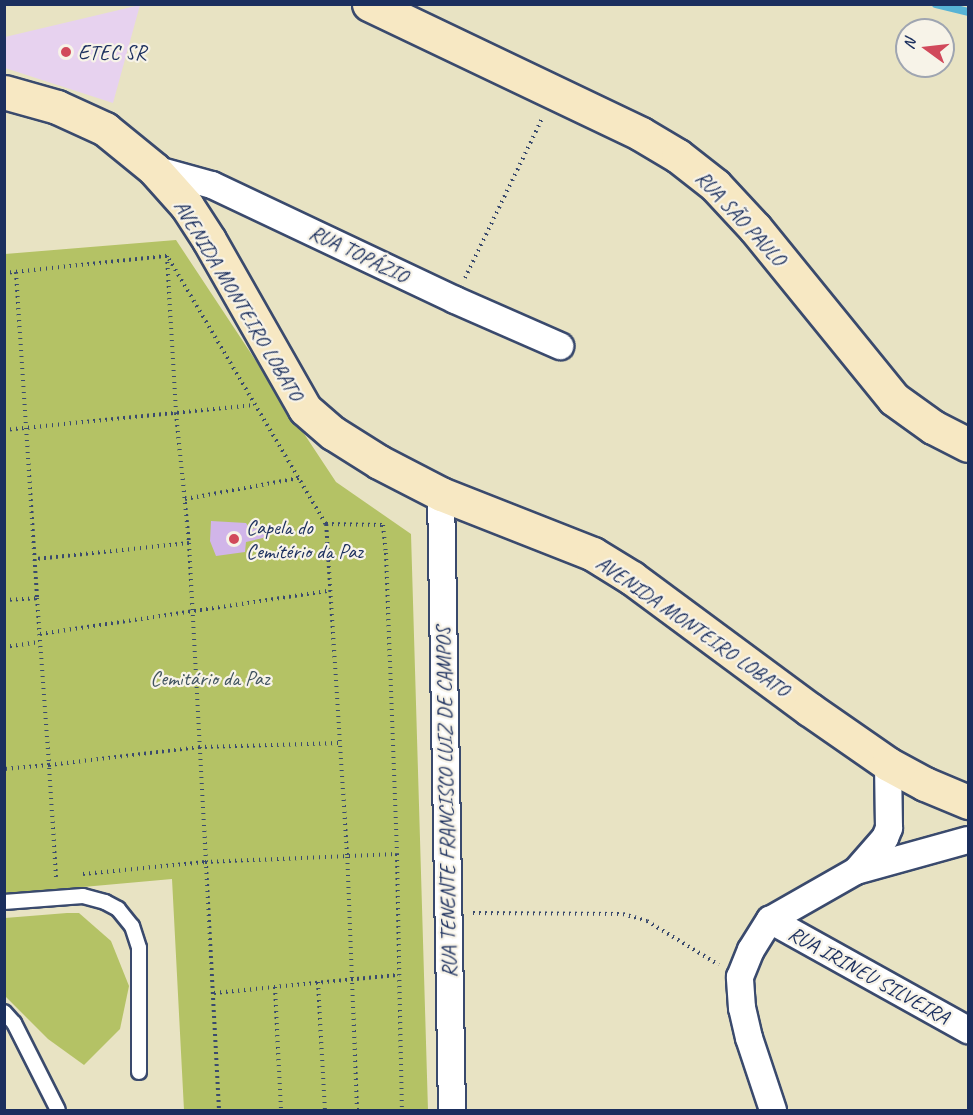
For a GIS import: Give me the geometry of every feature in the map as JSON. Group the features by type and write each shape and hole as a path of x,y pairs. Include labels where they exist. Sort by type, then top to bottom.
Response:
{"street":[{"name":"RUA SÃO PAULO","path":"369,4 641,134 678,156 715,185 755,228 894,399 933,427 969,445"},
{"name":"AVENIDA MONTEIRO LOBATO","path":"4,92 57,107 105,129 154,169 187,206 209,240 305,409 351,445 441,494 593,554 632,578 809,709 888,764 925,784 969,802"},
{"name":"RUA TOPÁZIO","path":"154,169 212,185 455,300 560,346"},
{"name":"RUA TENENTE FRANCISCO LUIZ DE CAMPOS","path":"441,494 452,1110"},
{"path":"856,871 885,838 889,828 888,764"},
{"path":"773,1110 748,1038 742,1008 740,977 751,950 770,920 856,871 969,840"},
{"name":"RUA IRINEU SILVEIRA","path":"770,920 969,1030"}],"lane":[{"path":"4,902 83,896 105,902 118,909 132,927 139,948 139,1072"},
{"path":"4,1012 14,1023 58,1110"}],"path":[{"path":"455,300 555,92"},
{"path":"4,273 167,256"},
{"path":"167,256 326,524 347,855 350,980 357,1110"},
{"path":"167,256 176,413 189,543 219,1110"},
{"path":"16,272 56,877"},
{"path":"4,430 255,405"},
{"path":"185,499 299,478"},
{"path":"326,524 382,525 386,553 397,854 402,1110"},
{"path":"36,559 189,543"},
{"path":"40,634 329,591"},
{"path":"4,600 37,598"},
{"path":"4,647 40,642"},
{"path":"4,769 199,747 339,743"},
{"path":"79,874 205,862 397,854"},
{"path":"46,878 68,876"},
{"path":"448,913 623,914 647,921 740,977"},
{"path":"214,993 399,975"},
{"path":"318,982 326,1110"},
{"path":"275,987 281,1110"}],"shaded area":[{"name":"ETEC SR","path":"140,5 113,103 5,68 5,37"}],"green space":[{"name":"Cemitário da Paz","path":"176,240 336,482 411,534 428,1110 184,1110 172,879 5,894 5,254"},
{"path":"79,913 111,941 129,986 120,1029 84,1065 48,1039 5,996 5,918"}],"building":[{"name":"Capela do Cemítério da Paz","path":"211,521 246,523 250,529 263,527 266,534 263,538 246,542 245,552 216,556 210,541"}],"waterway":[{"path":"936,4 968,12"}],"place":[{"name":"ETEC SR","path":"66,52"},
{"name":"Capela do Cemítério da Paz","path":"234,539"}]}
